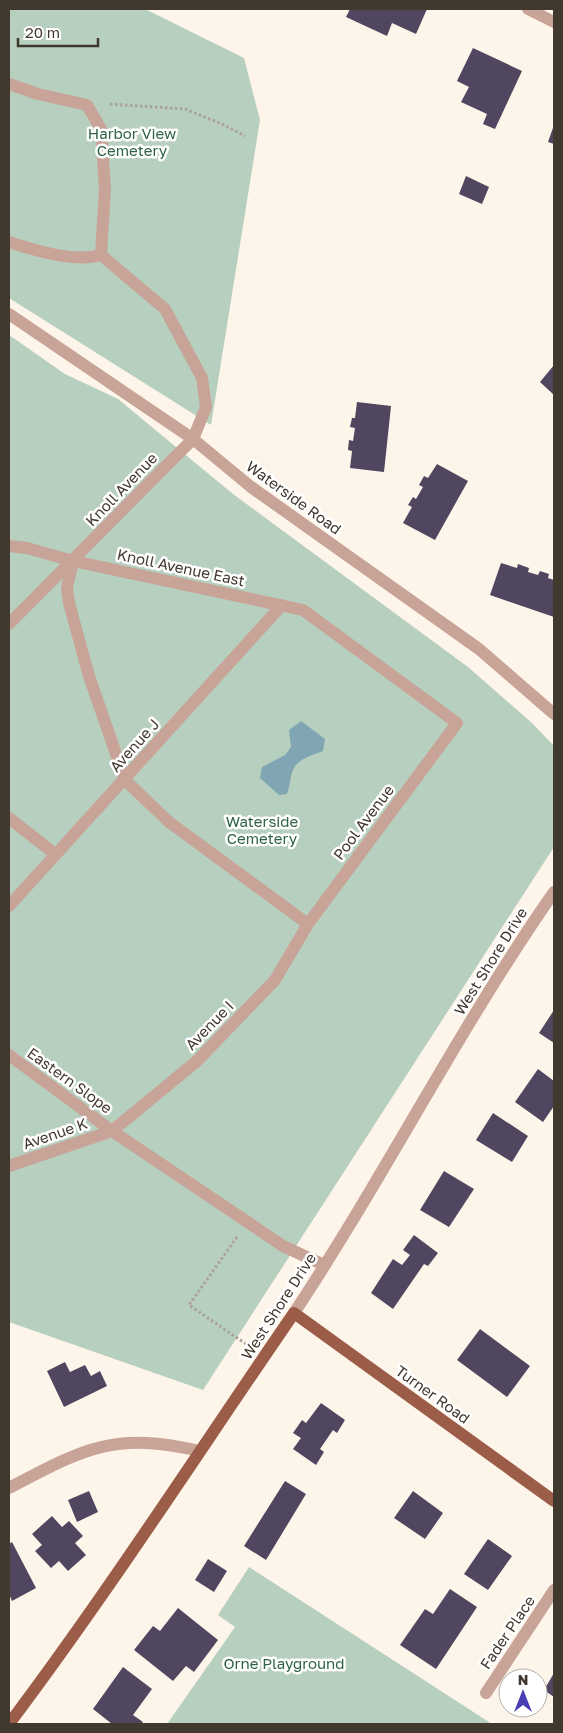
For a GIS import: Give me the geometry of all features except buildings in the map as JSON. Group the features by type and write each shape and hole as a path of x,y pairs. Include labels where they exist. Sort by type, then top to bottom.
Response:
{"main road":[{"name":"West Shore Drive","path":"9,1724 113,1582 294,1313"},
{"name":"Turner Road","path":"294,1313 554,1501"}],"street":[{"path":"528,9 554,22"},
{"path":"9,84 38,94 87,105 101,129 105,188 101,256"},
{"path":"9,242 59,255 91,258 101,256"},
{"path":"101,256 164,309 202,378 206,407 193,439"},
{"name":"Waterside Road","path":"9,314 193,439 251,487 479,649 554,714"},
{"name":"Knoll Avenue","path":"9,624 193,439"},
{"name":"Knoll Avenue East","path":"9,546 27,548 73,561 282,605"},
{"path":"73,561 67,588 69,603 89,676 125,780 169,822 308,924"},
{"name":"Avenue J","path":"9,906 54,854 125,780 282,605"},
{"name":"Pool Avenue","path":"282,605 304,610 457,723 308,924"},
{"path":"9,818 54,854"},
{"name":"West Shore Drive","path":"294,1313 508,958 554,892"},
{"name":"Avenue I","path":"112,1131 197,1061 275,980 308,924"},
{"name":"Eastern Slope","path":"9,1055 112,1131"},
{"path":"112,1131 283,1246 324,1265"},
{"name":"Avenue K","path":"9,1166 112,1131"},
{"path":"9,1488 69,1456 109,1444 141,1442 170,1444 200,1452"},
{"name":"Fader Place","path":"486,1692 554,1590"}],"path":[{"path":"87,105 144,104 185,108 245,136"},
{"path":"248,1222 189,1305 264,1356"}],"green space":[{"name":"Harbor View Cemetery","path":"9,9 145,9 244,58 260,120 211,425 9,298"},
{"name":"Waterside Cemetery","path":"9,335 65,374 118,399 233,494 468,667 532,723 554,746 554,847 203,1390 9,1322"},
{"name":"Orne Playground","path":"249,1567 492,1724 167,1724 235,1627 218,1615"}],"water":[{"path":"301,721 325,739 323,751 306,758 295,766 287,794 279,795 260,778 262,767 285,755 291,747 289,730"}]}
